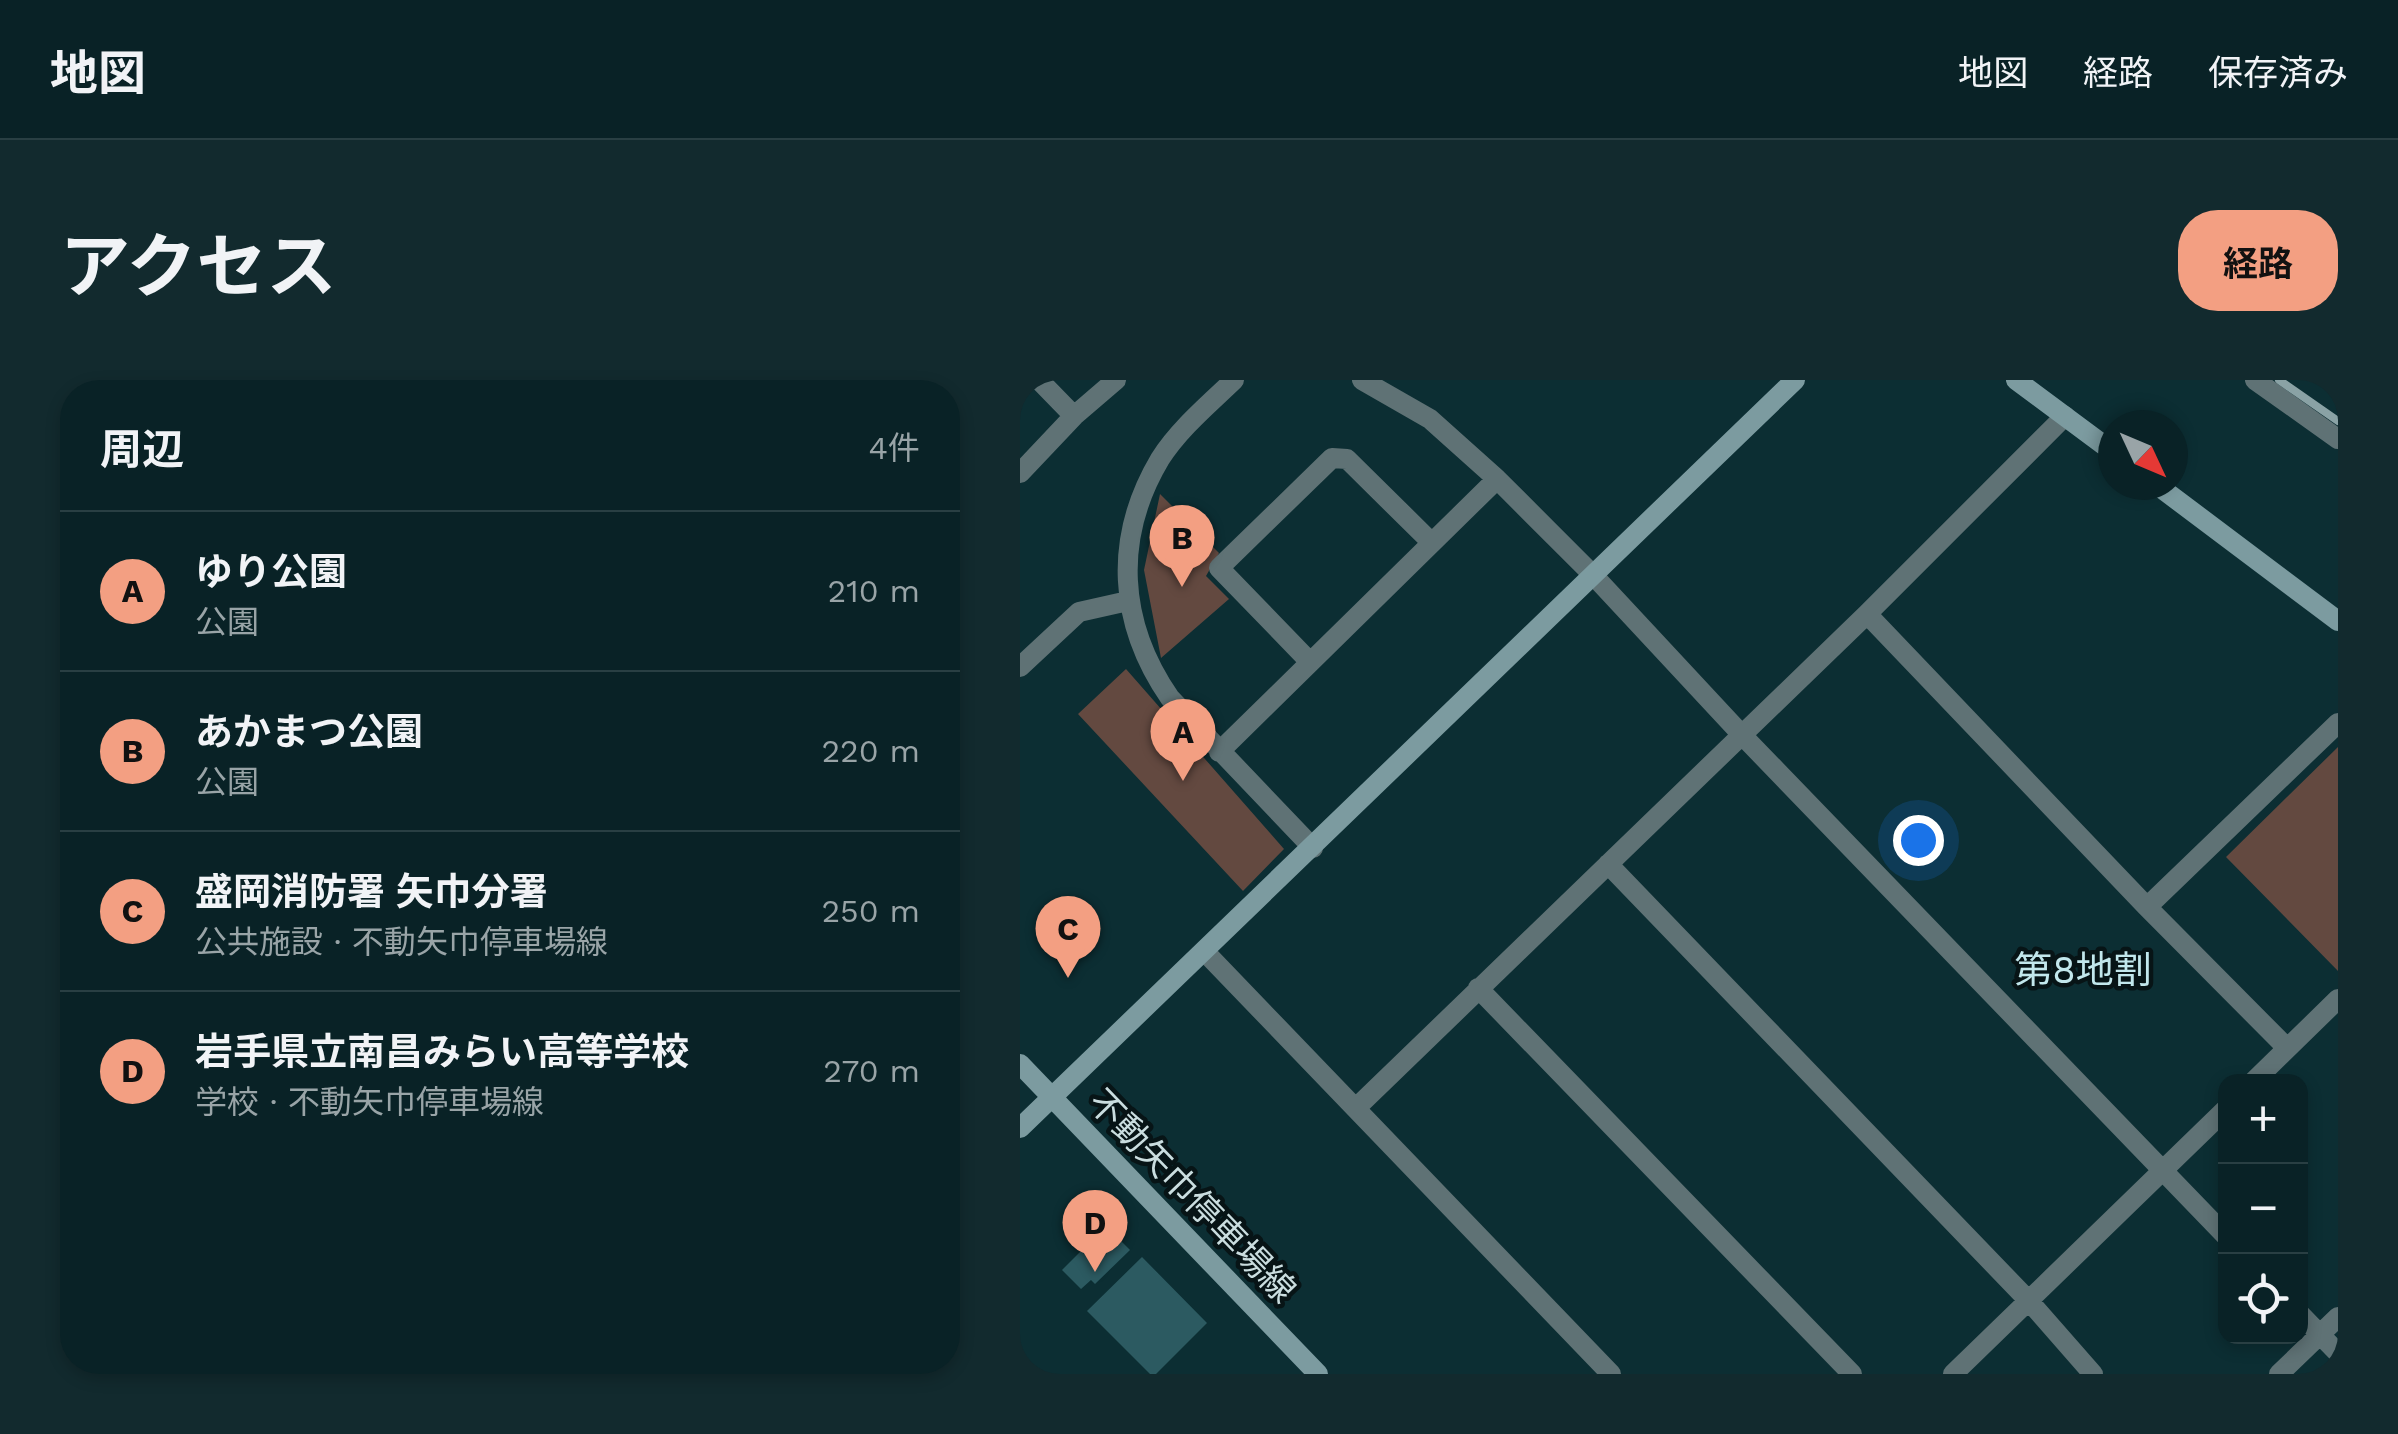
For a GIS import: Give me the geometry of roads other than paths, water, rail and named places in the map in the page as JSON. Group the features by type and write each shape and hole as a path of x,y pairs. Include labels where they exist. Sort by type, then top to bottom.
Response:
{"street":[{"path":"1039,380 1074,416"},
{"path":"1020,473 1074,416 1116,380"},
{"path":"1234,380 1162,456 1143,493 1132,526 1128,601 1138,640 1152,672 1170,698 1313,848"},
{"path":"1362,380 1430,419 1497,479 2218,1228"},
{"path":"1390,396 1406,380"},
{"path":"1020,1128 1795,380"},
{"path":"2016,380 2098,441"},
{"path":"2255,380 2338,439"},
{"path":"1356,1108 1742,736 2066,416"},
{"path":"1310,662 1219,568 1332,458 1347,459 1432,543"},
{"path":"1219,752 1497,479"},
{"path":"2178,500 2338,621"},
{"path":"1020,667 1079,612 1128,601"},
{"path":"1867,614 2147,907 2288,1048"},
{"path":"2147,907 2338,723"},
{"path":"1608,864 2029,1301 2094,1374"},
{"path":"1205,952 1611,1374"},
{"path":"1478,988 1852,1374"},
{"path":"2261,1074 2338,999"},
{"name":"不動矢巾停車場線","path":"1020,1064 1318,1374"},
{"path":"1952,1374 2218,1117"},
{"path":"2279,1374 2338,1317"},
{"path":"2308,1322 2338,1352"}],"railway":[{"path":"2279,380 2338,421"}],"place":[{"name":"あかまつ公園","path":"1182,587"},
{"name":"ゆり公園","path":"1183,781"},
{"name":"盛岡消防署 矢巾分署","path":"1068,978"},
{"name":"岩手県立南昌みらい高等学校","path":"1095,1272"}],"district":[{"name":"第8地割","path":"2083,970"}]}
